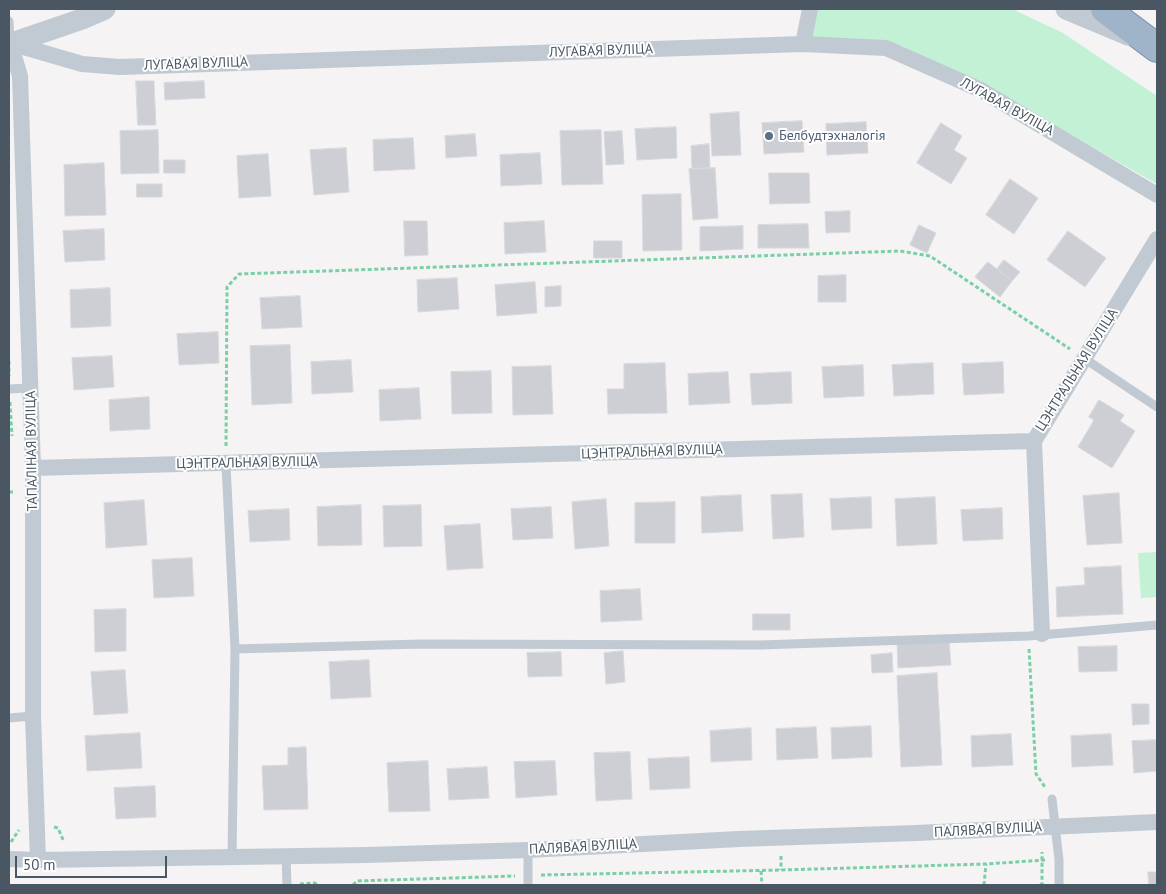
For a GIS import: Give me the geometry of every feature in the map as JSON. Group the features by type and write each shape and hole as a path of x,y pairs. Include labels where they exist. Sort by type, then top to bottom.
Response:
{"highway":[{"path":"1105,9 1156,47"}],"street":[{"path":"9,43 82,19 105,9"},
{"path":"803,44 810,9"},
{"path":"1066,9 1156,47"},
{"name":"ЛУГАВАЯ ВУЛІЦА","path":"9,43 82,64 120,67 803,44 886,48 981,90 1157,194"},
{"name":"ТАПАЛІНАЯ ВУЛІЦА","path":"9,43 20,76 33,468 33,716 38,860"},
{"name":"ЦЭНТРАЛЬНАЯ ВУЛІЦА","path":"33,468 1034,441 1157,238"},
{"path":"1034,441 1035,635"},
{"name":"ПАЛЯВАЯ ВУЛІЦА","path":"9,859 232,858 528,850 739,839 907,834 1157,822"}],"lane":[{"path":"9,20 9,43"},
{"path":"1085,359 1157,407"},
{"path":"9,389 30,388"},
{"path":"226,464 235,648 232,858"},
{"path":"235,648 420,644 760,644 1035,635 1157,625"},
{"path":"9,718 33,716"},
{"path":"1052,799 1059,860 1059,885"},
{"path":"528,850 528,880"},
{"path":"286,857 287,885"}],"path":[{"path":"226,464 227,288 239,274 900,251 930,256 1085,359"},
{"path":"9,492 14,492"},
{"path":"1035,635 1032,723 1036,774 1052,799"},
{"path":"1040,885 1042,884 1042,844"},
{"path":"353,885 357,881 528,880 1059,860"},
{"path":"984,885 986,864"},
{"path":"761,871 762,885"}],"green space":[{"path":"816,9 1012,9 1063,33 1157,96 1157,184 984,85 885,44 810,41"},
{"path":"1157,552 1157,597 1141,598 1138,553"}],"building":[{"path":"136,81 154,81 156,125 138,125"},
{"path":"204,81 205,98 165,100 164,83"},
{"path":"739,112 741,155 712,156 710,114"},
{"path":"802,121 804,152 764,154 762,123"},
{"path":"866,122 868,153 827,155 826,124"},
{"path":"941,123 962,136 954,150 967,158 951,184 917,163"},
{"path":"676,127 677,158 637,160 635,129"},
{"path":"158,130 159,173 121,174 120,131"},
{"path":"601,130 603,184 562,185 560,131"},
{"path":"622,131 624,164 606,165 604,132"},
{"path":"475,134 477,156 446,158 445,136"},
{"path":"413,138 415,169 374,171 373,140"},
{"path":"709,144 710,168 692,169 691,146"},
{"path":"346,148 349,192 314,195 310,150"},
{"path":"540,153 542,184 501,186 500,155"},
{"path":"268,154 271,196 239,198 237,156"},
{"path":"164,160 185,160 185,173 164,173"},
{"path":"104,163 106,215 65,216 64,165"},
{"path":"715,168 718,218 693,220 689,169"},
{"path":"769,173 809,173 810,203 770,204"},
{"path":"1010,179 1038,198 1014,234 986,215"},
{"path":"137,184 162,184 162,197 137,197"},
{"path":"681,194 682,250 643,251 642,195"},
{"path":"850,211 850,232 826,233 825,212"},
{"path":"404,221 427,221 428,255 405,256"},
{"path":"544,221 546,252 505,254 504,223"},
{"path":"808,224 809,248 758,248 758,225"},
{"path":"919,225 936,233 927,253 910,245"},
{"path":"743,226 743,249 700,251 700,227"},
{"path":"104,229 105,260 65,262 63,231"},
{"path":"1068,231 1106,258 1085,287 1047,260"},
{"path":"594,241 622,241 622,258 594,258"},
{"path":"1004,260 1020,272 1012,281 997,269"},
{"path":"988,262 1012,281 1000,297 975,277"},
{"path":"846,275 846,302 818,302 818,276"},
{"path":"457,278 459,309 418,312 417,280"},
{"path":"535,282 537,313 497,316 495,285"},
{"path":"561,286 561,306 545,307 545,287"},
{"path":"110,288 111,326 71,328 70,290"},
{"path":"300,296 302,327 262,329 260,298"},
{"path":"218,332 219,363 179,365 177,334"},
{"path":"290,345 292,403 252,405 250,346"},
{"path":"112,356 114,387 74,390 72,358"},
{"path":"351,360 353,392 312,394 311,362"},
{"path":"1003,362 1004,393 964,395 962,364"},
{"path":"665,363 667,413 608,414 607,389 624,389 624,364"},
{"path":"933,363 934,394 894,396 892,365"},
{"path":"863,365 864,396 824,398 822,367"},
{"path":"551,366 553,414 513,415 512,367"},
{"path":"491,371 492,413 452,414 451,372"},
{"path":"728,372 730,403 689,405 688,374"},
{"path":"791,372 792,403 752,405 750,374"},
{"path":"419,388 421,419 380,421 379,390"},
{"path":"149,397 150,429 110,431 109,400"},
{"path":"1099,400 1124,415 1120,421 1135,431 1112,468 1078,447 1094,420 1089,417"},
{"path":"1119,493 1122,543 1087,545 1083,496"},
{"path":"802,494 804,537 773,539 771,495"},
{"path":"741,495 743,531 702,533 701,497"},
{"path":"871,497 872,528 832,530 830,499"},
{"path":"935,497 937,544 897,546 895,499"},
{"path":"606,499 609,546 575,549 572,502"},
{"path":"144,500 147,545 106,548 104,503"},
{"path":"675,502 675,543 635,543 635,503"},
{"path":"361,505 362,545 318,546 317,507"},
{"path":"421,505 422,546 384,547 383,506"},
{"path":"551,507 553,538 513,540 511,509"},
{"path":"1002,508 1003,539 963,541 961,510"},
{"path":"289,509 290,540 250,542 248,511"},
{"path":"480,524 483,568 447,570 444,526"},
{"path":"192,558 194,596 154,598 152,560"},
{"path":"1121,566 1123,614 1057,617 1056,587 1085,585 1084,568"},
{"path":"640,589 642,620 601,622 600,591"},
{"path":"126,609 126,651 95,652 94,610"},
{"path":"753,614 790,614 790,630 753,630"},
{"path":"949,641 951,665 898,668 897,643"},
{"path":"1117,646 1117,671 1079,672 1078,647"},
{"path":"623,651 625,682 606,684 604,653"},
{"path":"561,652 562,676 528,677 527,653"},
{"path":"892,653 893,672 872,673 871,655"},
{"path":"369,660 371,697 331,699 329,662"},
{"path":"125,670 128,713 94,715 91,672"},
{"path":"937,673 942,765 901,767 897,676"},
{"path":"1132,704 1149,704 1149,724 1133,725"},
{"path":"871,726 872,757 832,759 831,728"},
{"path":"816,727 818,758 777,760 776,729"},
{"path":"751,728 752,760 711,762 710,731"},
{"path":"140,733 142,768 87,771 85,736"},
{"path":"1011,734 1013,765 972,767 971,736"},
{"path":"1111,734 1113,765 1072,767 1071,736"},
{"path":"1157,740 1157,771 1134,773 1132,741"},
{"path":"306,747 308,809 264,810 262,766 288,765 288,748"},
{"path":"630,752 632,799 596,801 594,753"},
{"path":"689,757 690,788 650,790 648,759"},
{"path":"428,761 430,811 389,812 387,763"},
{"path":"555,761 557,795 516,798 514,762"},
{"path":"487,767 489,798 449,800 447,769"},
{"path":"155,786 156,817 116,819 114,788"},
{"path":"1148,872 1157,872 1157,885 1149,885"}],"place":[{"name":"Белбудтэхналогія","path":"769,136"}]}
